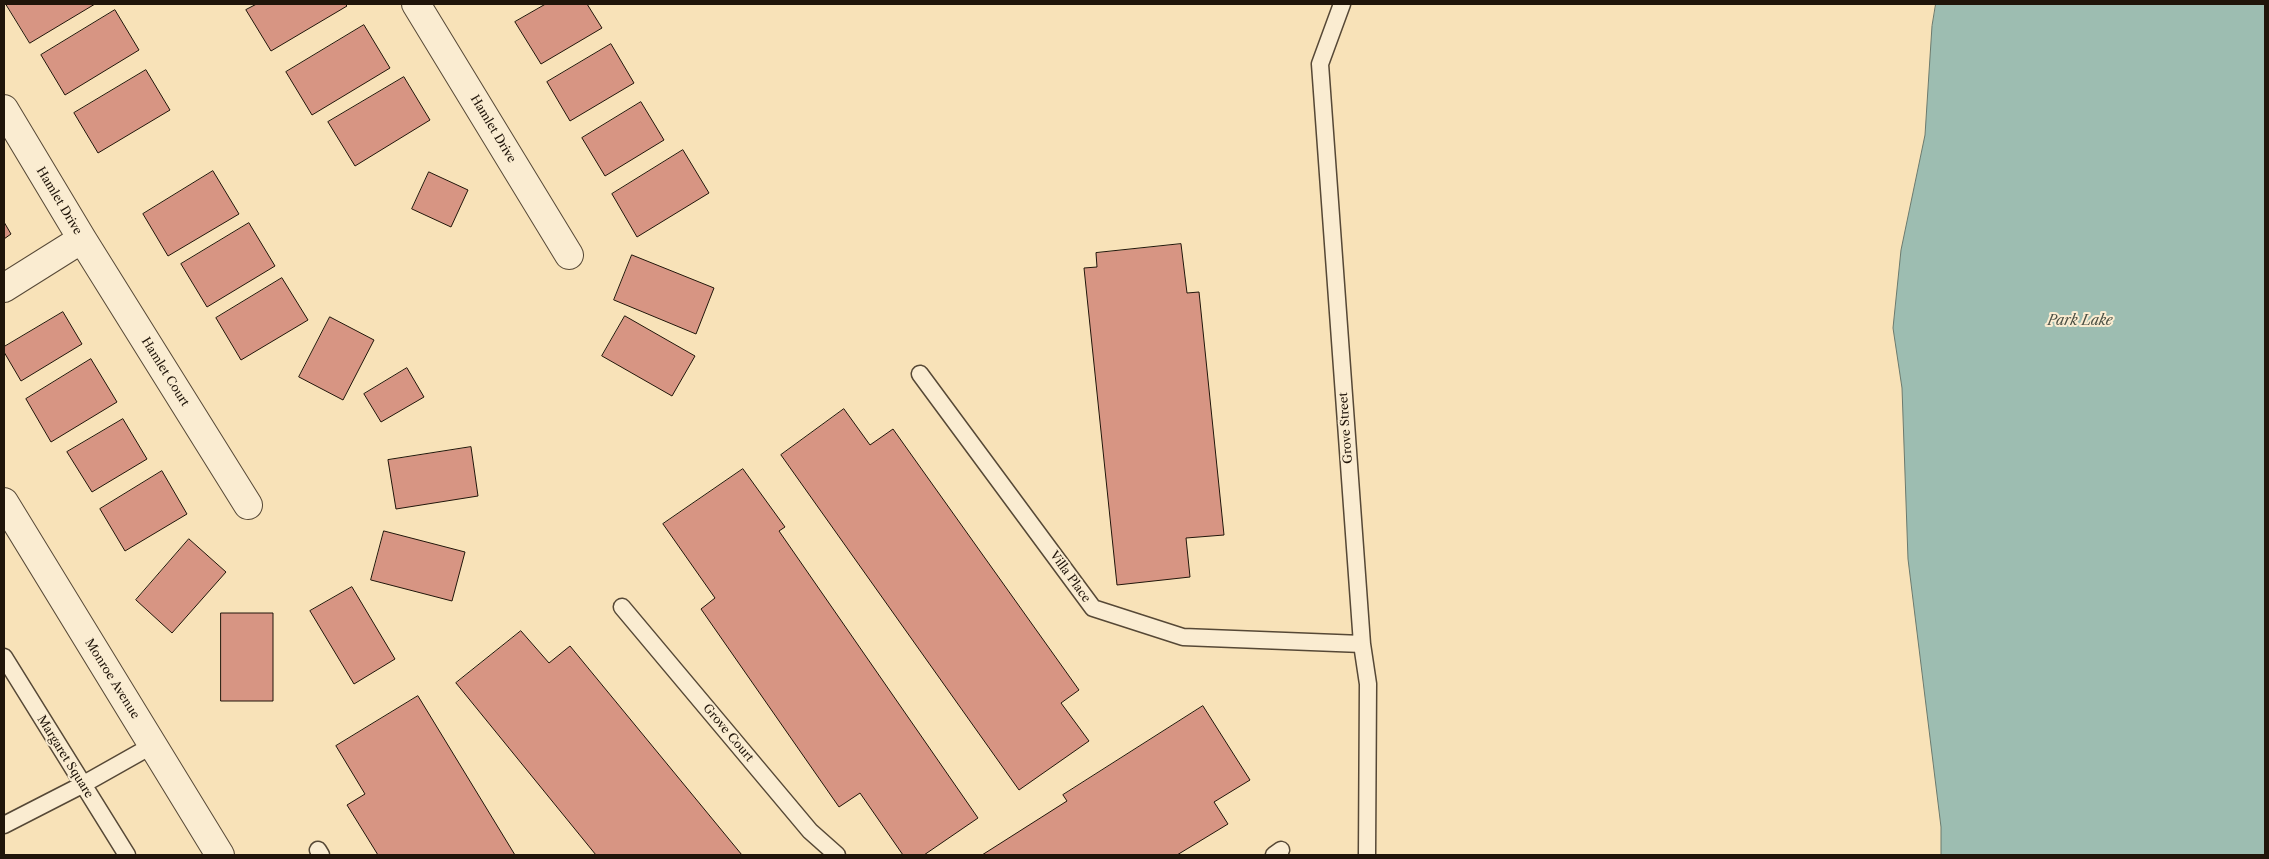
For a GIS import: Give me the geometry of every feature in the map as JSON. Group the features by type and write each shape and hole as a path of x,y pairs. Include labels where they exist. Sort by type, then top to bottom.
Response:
{"street":[{"name":"Hamlet Drive","path":"416,4 570,255"},
{"name":"Hamlet Drive","path":"4,109 82,239 4,288"},
{"name":"Hamlet Court","path":"82,239 248,505"},
{"name":"Monroe Avenue","path":"4,502 220,855"}],"lane":[{"name":"Grove Street","path":"1342,4 1320,64 1362,644 1368,684 1367,855"},
{"name":"Villa Place","path":"920,374 1093,608 1183,637 1362,644"},
{"name":"Grove Court","path":"622,607 810,831 837,855"},
{"name":"Margaret Square","path":"4,657 82,786 127,855"},
{"path":"4,825 82,786 153,745"}],"water":[{"name":"Park Lake","path":"1936,4 2265,4 2265,855 1941,855 1941,827 1908,559 1902,388 1893,328 1901,250 1925,135 1932,26"}],"building":[{"path":"6,4 95,4 30,43"},
{"path":"257,4 345,4 347,6 271,51 246,10"},
{"path":"546,4 587,4 602,28 541,64 515,22"},
{"path":"115,10 139,50 65,95 41,55"},
{"path":"364,25 390,68 312,115 286,72"},
{"path":"611,44 634,83 570,121 547,82"},
{"path":"146,70 170,110 98,153 74,113"},
{"path":"404,77 430,120 355,166 328,122"},
{"path":"641,102 664,140 605,176 582,138"},
{"path":"683,150 709,193 637,237 612,194"},
{"path":"213,171 239,214 168,256 143,214"},
{"path":"429,172 468,190 451,227 412,209"},
{"path":"4,222 11,234 4,239"},
{"path":"249,223 275,266 207,307 181,264"},
{"path":"1181,244 1187,293 1199,292 1224,535 1186,538 1190,577 1117,585 1084,268 1097,267 1096,253"},
{"path":"632,255 714,288 696,334 614,300"},
{"path":"282,278 308,320 241,360 216,318"},
{"path":"63,312 82,344 21,381 4,352 4,347"},
{"path":"625,316 695,356 672,396 602,356"},
{"path":"330,317 374,340 343,400 299,377"},
{"path":"91,359 117,402 51,442 26,399"},
{"path":"407,368 424,397 381,422 364,394"},
{"path":"844,409 870,445 893,429 1079,690 1061,703 1089,741 1019,790 781,455"},
{"path":"123,419 147,459 92,492 67,452"},
{"path":"471,447 478,496 396,509 388,460"},
{"path":"743,469 785,527 779,531 978,818 924,855 903,855 860,793 839,807 701,609 715,598 663,524"},
{"path":"162,471 187,514 125,551 100,509"},
{"path":"384,531 465,552 452,601 371,580"},
{"path":"189,539 226,572 172,633 136,600"},
{"path":"352,587 395,659 354,684 310,611"},
{"path":"221,613 273,613 273,701 221,701"},
{"path":"521,631 549,663 570,646 742,855 596,855 456,683"},
{"path":"418,696 515,855 378,855 347,805 365,794 336,746"},
{"path":"1203,706 1250,780 1214,802 1228,824 1177,855 982,855 1067,801 1063,795"}]}
